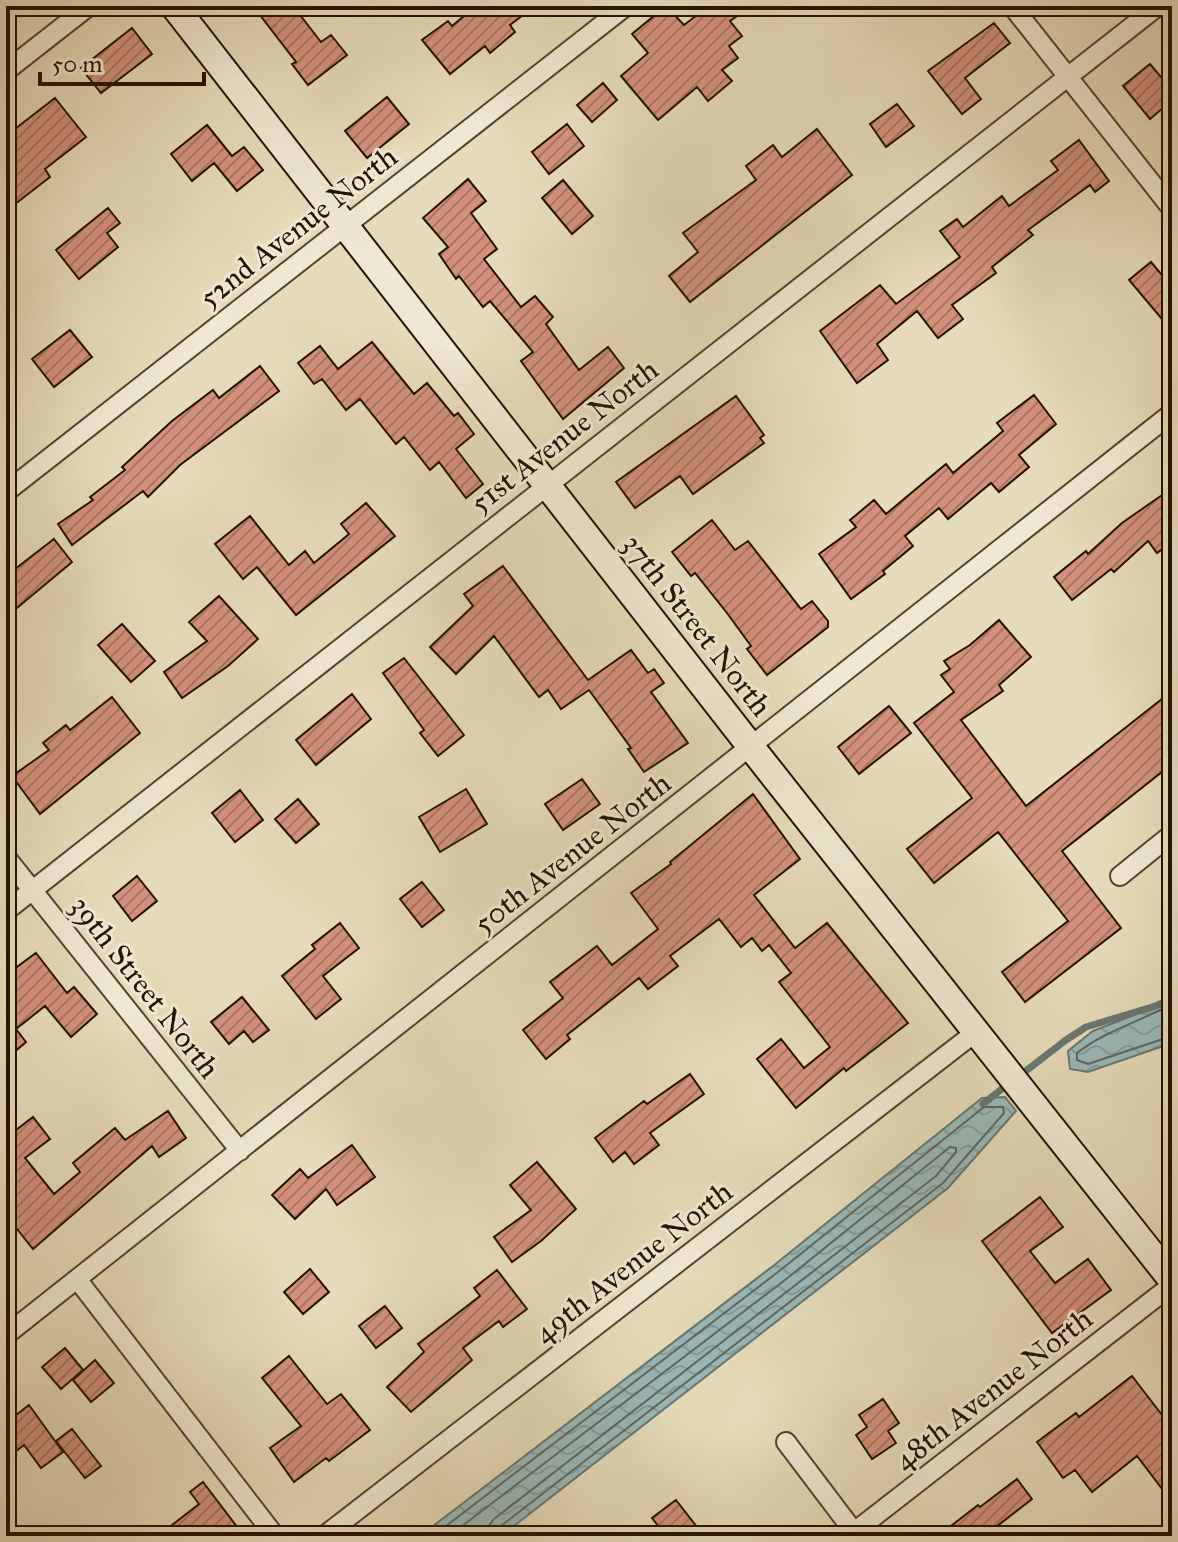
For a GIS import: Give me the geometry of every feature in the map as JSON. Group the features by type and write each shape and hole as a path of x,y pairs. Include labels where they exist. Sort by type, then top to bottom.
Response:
{"street":[{"path":"6,71 89,6"},
{"name":"37th Street North","path":"174,6 1172,1282"},
{"name":"52nd Avenue North","path":"6,492 626,6"},
{"path":"1012,6 1172,209"},
{"name":"51st Avenue North","path":"6,911 1158,6"},
{"name":"50th Avenue North","path":"6,1335 1172,413"},
{"path":"1120,876 1172,834"},
{"name":"39th Street North","path":"6,857 240,1151"},
{"name":"49th Avenue North","path":"324,1536 983,1040"},
{"path":"77,1279 275,1536"},
{"name":"48th Avenue North","path":"851,1534 1172,1282"},
{"path":"786,1442 851,1534"}],"water":[{"path":"1172,995 1172,1043 1088,1072 1070,1069 1068,1051 1093,1031 1134,1015"},
{"path":"1005,1097 1016,1111 948,1188 501,1536 420,1536 773,1266 982,1098"}],"building":[{"path":"253,6 293,6 321,42 331,35 347,55 308,85 292,64 296,62"},
{"path":"476,6 535,6 510,25 515,32 490,53 485,46 450,74 422,40 448,21 452,26"},
{"path":"666,6 684,25 709,6 752,6 730,21 742,36 729,46 738,58 722,70 732,81 708,101 697,87 658,120 621,76 648,53 632,34"},
{"path":"994,23 1010,43 965,78 981,99 962,114 928,71"},
{"path":"132,28 152,54 101,93 81,68"},
{"path":"1150,64 1172,90 1172,100 1150,119 1123,86"},
{"path":"603,83 617,100 592,122 577,105"},
{"path":"387,97 409,124 367,158 345,131"},
{"path":"55,98 86,137 45,169 50,177 6,211 6,136"},
{"path":"897,104 914,126 886,147 870,124"},
{"path":"567,124 584,146 549,174 532,152"},
{"path":"207,125 232,156 244,147 263,170 237,191 214,163 192,181 171,154"},
{"path":"817,129 852,175 690,302 669,276 698,252 683,233 756,180 746,166 773,145 782,157"},
{"path":"1079,140 1109,181 1095,192 1090,185 1028,230 1033,235 992,267 996,273 952,305 963,319 938,338 917,311 877,344 888,360 857,383 820,331 880,285 896,304 960,257 940,231 957,219 963,227 1002,196 1009,206 1058,170 1051,161"},
{"path":"468,179 486,201 471,213 497,249 484,259 521,307 535,296 553,317 546,324 579,370 608,347 624,368 563,419 521,361 533,352 490,301 483,307 459,276 456,279 439,254 448,247 423,218"},
{"path":"563,180 593,216 572,234 542,198"},
{"path":"108,208 120,223 107,233 118,247 79,279 56,250"},
{"path":"1151,262 1172,287 1172,331 1129,280"},
{"path":"70,330 92,357 54,387 32,359"},
{"path":"372,342 414,394 427,383 454,416 458,413 474,434 456,449 483,484 466,498 439,462 430,470 404,437 396,444 360,399 346,410 322,379 314,384 298,363 320,346 338,369"},
{"path":"260,366 279,391 180,465 148,497 143,491 72,545 58,524 93,500 90,497 125,470 122,467 172,421 213,390 219,398"},
{"path":"1034,395 1056,424 1019,455 1029,467 999,492 991,483 948,519 939,508 905,536 913,546 883,571 885,574 851,599 819,554 856,527 850,520 874,500 886,514 946,464 953,473 1003,431 997,423"},
{"path":"736,396 764,435 760,438 764,443 693,494 680,476 635,508 616,482"},
{"path":"1165,493 1172,502 1172,542 1157,553 1148,541 1114,572 1111,569 1072,600 1054,577"},
{"path":"366,503 395,536 296,615 257,567 243,579 215,544 250,516 289,565 305,551 314,563 349,534 341,524"},
{"path":"712,520 735,550 748,541 801,609 812,601 828,621 828,627 767,675 747,649 751,646 727,613 695,573 691,576 672,552"},
{"path":"54,539 72,562 6,617 6,576"},
{"path":"503,566 588,680 631,650 648,673 654,669 664,683 651,692 688,743 644,772 628,749 631,748 589,690 561,709 548,690 539,697 494,636 456,674 430,647 473,606 464,594"},
{"path":"219,596 258,639 228,666 182,698 164,672 207,641 189,622"},
{"path":"999,620 1031,657 999,685 1003,691 961,720 1026,806 1172,691 1172,764 1062,851 1121,928 1025,1002 1002,972 1068,921 998,832 934,883 907,849 972,798 914,723 954,692 941,675 950,669 944,661 970,645"},
{"path":"122,624 155,661 131,682 98,645"},
{"path":"404,658 464,735 438,756 420,733 424,730 383,673"},
{"path":"352,694 371,719 316,765 296,740"},
{"path":"112,697 140,733 40,814 12,776 49,750 43,743 66,725 70,730"},
{"path":"889,706 911,733 859,774 838,747"},
{"path":"582,779 600,804 563,830 545,804"},
{"path":"466,789 487,824 440,852 419,817"},
{"path":"240,790 263,820 235,842 212,813"},
{"path":"753,794 800,859 754,895 795,948 827,923 908,1023 846,1071 844,1068 796,1108 757,1059 781,1039 804,1068 830,1047 779,982 791,973 769,945 762,951 752,938 741,947 719,919 670,956 678,966 648,989 639,978 567,1035 570,1039 546,1059 523,1030 563,998 550,982 597,946 612,965 658,929 631,893 671,864"},
{"path":"298,799 319,824 296,843 275,819"},
{"path":"137,876 157,901 132,921 113,896"},
{"path":"422,882 444,910 422,927 400,899"},
{"path":"340,923 359,948 323,976 341,999 316,1019 282,976 315,949 312,945"},
{"path":"36,953 67,993 74,987 97,1014 71,1037 45,1006 16,1029 26,1042 6,1059 6,975"},
{"path":"242,997 269,1030 253,1042 244,1031 229,1044 211,1022"},
{"path":"690,1074 704,1094 650,1133 659,1145 634,1164 625,1152 613,1162 595,1138 644,1101 647,1104"},
{"path":"168,1111 186,1138 159,1157 152,1146 33,1249 17,1229 6,1237 6,1135 33,1117 50,1139 25,1158 54,1194 80,1172 73,1163 115,1128 125,1140"},
{"path":"352,1145 375,1177 337,1205 326,1189 295,1219 272,1195 300,1169 308,1178"},
{"path":"537,1162 576,1209 512,1262 494,1237 531,1210 510,1185"},
{"path":"1040,1197 1063,1227 1030,1251 1055,1283 1088,1259 1111,1290 1052,1333 982,1241"},
{"path":"310,1269 329,1292 303,1314 284,1292"},
{"path":"497,1270 527,1309 503,1327 499,1321 463,1348 472,1360 411,1412 387,1387 424,1352 418,1344 480,1296 474,1288"},
{"path":"385,1306 402,1328 376,1348 359,1326"},
{"path":"65,1348 83,1370 61,1389 42,1367"},
{"path":"289,1356 327,1404 341,1394 370,1430 329,1461 326,1458 294,1482 270,1448 301,1426 262,1378"},
{"path":"95,1360 114,1383 91,1402 73,1380"},
{"path":"1132,1376 1172,1428 1172,1502 1137,1456 1092,1492 1075,1470 1063,1478 1037,1442 1076,1413 1079,1417"},
{"path":"883,1399 899,1423 888,1431 896,1443 872,1459 856,1435 867,1427 859,1415"},
{"path":"29,1405 63,1452 41,1468 24,1445 6,1459 6,1423"},
{"path":"72,1429 101,1466 85,1478 56,1441"},
{"path":"1017,1479 1032,1499 996,1527 1003,1536 938,1536 978,1505 980,1507"},
{"path":"203,1482 244,1536 158,1536 199,1504 190,1492"},
{"path":"676,1500 704,1536 666,1536 652,1518"}],"waterway":[{"path":"1018,1077 1086,1027 1172,1001"},
{"path":"983,1104 1008,1084"}]}
